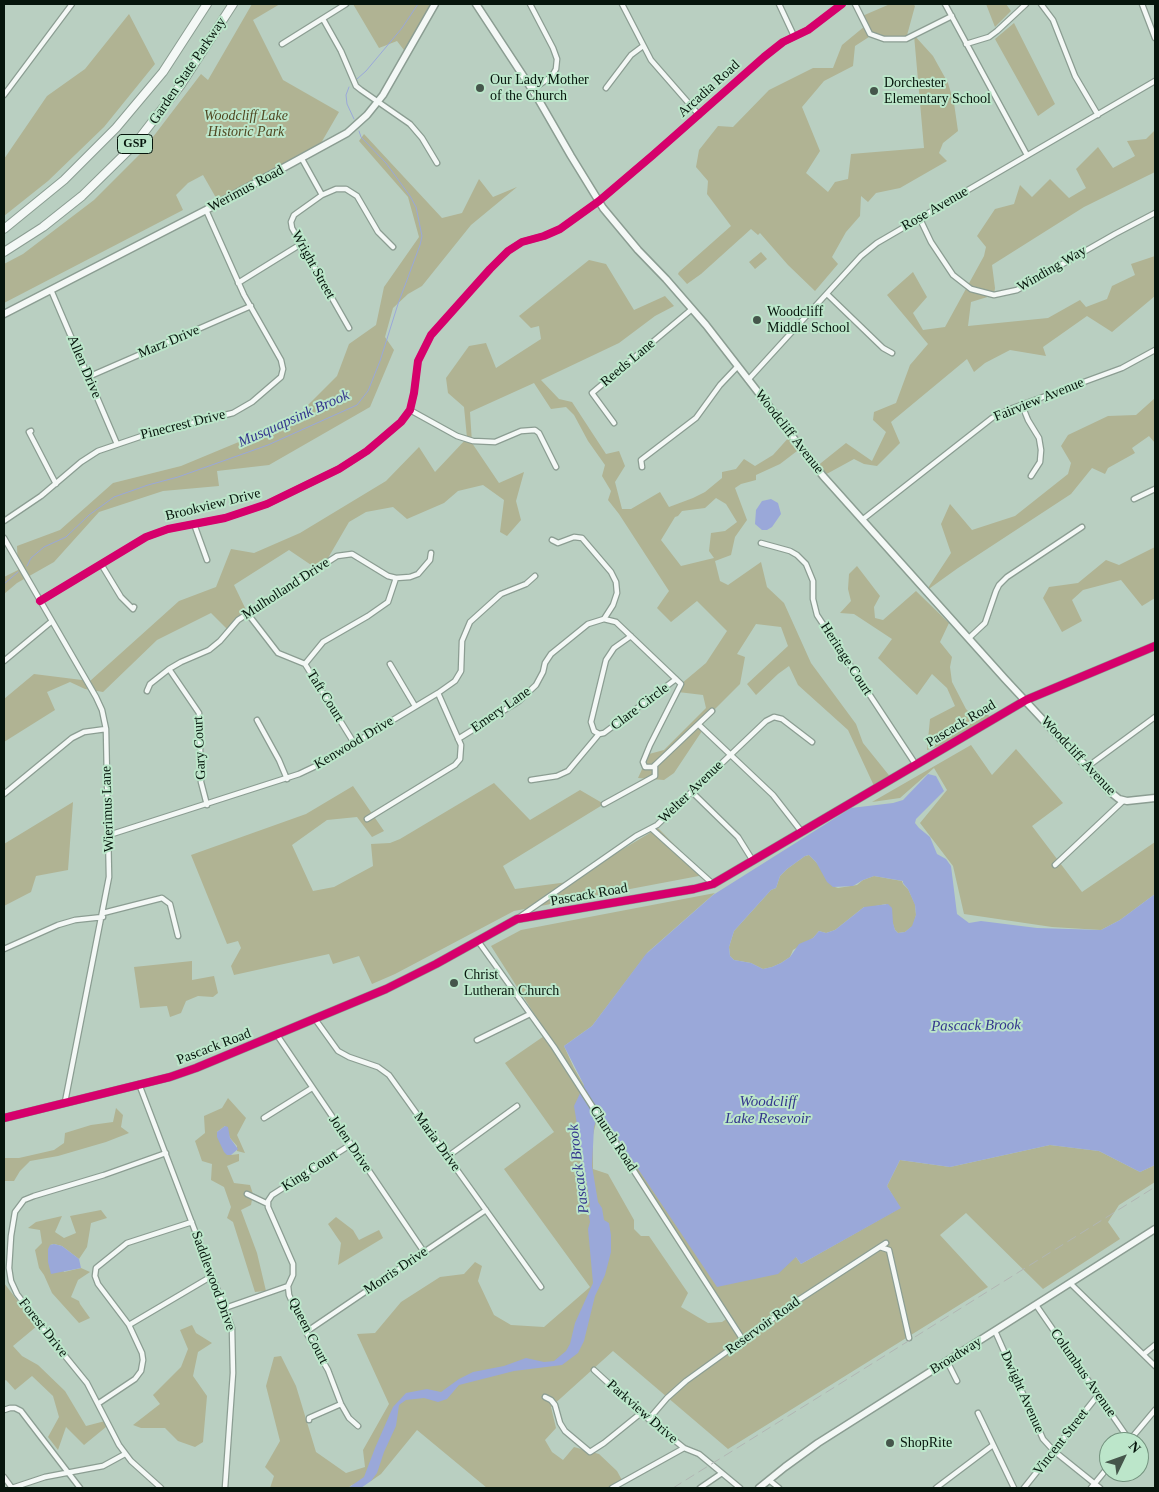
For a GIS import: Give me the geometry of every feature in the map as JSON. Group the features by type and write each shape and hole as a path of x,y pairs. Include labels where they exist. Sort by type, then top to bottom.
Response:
{"highway":[{"name":"Garden State Parkway","path":"4,229 64,180 116,128 163,72 207,4"},
{"name":"Garden State Parkway","path":"4,252 43,227 82,196 135,144 180,86 233,4"}],"street":[{"path":"4,95 72,4"},
{"path":"282,44 346,4"},
{"name":"Werimus Road","path":"4,314 206,210 347,133 378,102 400,68 435,4"},
{"name":"Woodcliff Avenue","path":"476,4 532,90 570,156 599,201 632,242 692,309 808,458 862,520 1109,790 1123,801 1132,802 1155,798"},
{"path":"530,4 556,53 558,64 552,76 532,90"},
{"path":"622,4 643,46 658,69 699,115"},
{"path":"779,4 794,36"},
{"name":"Arcadia Road","path":"410,410 418,361 426,342 490,268 514,247 560,229 599,201 764,57 794,36 808,30 842,4"},
{"path":"855,4 870,34 884,39 906,39 952,16"},
{"path":"945,4 1027,155"},
{"path":"966,44 993,34 1026,4"},
{"path":"1040,4 1049,13 1076,76 1098,115"},
{"path":"1142,4 1155,38"},
{"path":"323,19 344,56 353,81 361,90 410,124 422,138 437,163"},
{"path":"606,88 631,55 643,46"},
{"name":"Rose Avenue","path":"748,380 869,249 886,237 1155,81"},
{"path":"302,159 322,195 341,188 354,193 378,232 393,247"},
{"name":"Wright Street","path":"322,195 296,211 292,218 292,228 349,328"},
{"name":"Pinecrest Drive","path":"4,521 56,484 90,456 117,444 148,434 233,413 252,402 278,381 283,369 282,360 238,283 206,210"},
{"name":"Winding Way","path":"920,219 931,242 953,275 971,290 994,295 1018,290 1155,213"},
{"path":"238,283 301,244"},
{"name":"Allen Drive","path":"51,290 117,444"},
{"path":"827,294 884,348 892,353"},
{"name":"Marz Drive","path":"88,377 251,306"},
{"name":"Reeds Lane","path":"614,423 592,393 692,309"},
{"name":"Fairview Avenue","path":"862,520 981,425 1003,412 1122,368 1155,350"},
{"path":"642,466 641,460 696,418 720,385 738,366"},
{"path":"1022,405 1039,438 1041,450 1040,462 1031,476"},
{"path":"410,410 457,436 473,441 495,442 521,431 535,430 539,433 556,467"},
{"name":"Brookview Drive","path":"40,601 140,540 158,532 254,510 281,499 354,460 382,439 401,422 410,410"},
{"path":"31,431 29,432 56,484"},
{"path":"1134,499 1155,489"},
{"path":"194,524 207,560"},
{"path":"969,638 985,623 996,591 1007,577 1082,527"},
{"path":"552,540 558,543 574,537 582,538 611,572 616,582 617,593 613,605 604,619 616,622 681,684 655,733 644,762 648,768 655,765 712,711"},
{"name":"Wierimus Lane","path":"4,538 100,704 106,729 109,877 65,1102"},
{"name":"Heritage Court","path":"761,543 790,551 806,564 813,581 813,599 817,615 916,765"},
{"path":"305,664 323,642 388,602 396,578 410,577 418,574 430,560 431,553"},
{"name":"Mulholland Drive","path":"147,691 150,684 169,669 209,650 220,641 238,620 337,556 352,554 388,576 396,578"},
{"path":"101,564 121,598 133,609 134,607"},
{"name":"Kenwood Drive","path":"109,834 287,779 308,770 438,693 452,684 461,671 462,640 470,622 501,594 526,584 535,576"},
{"name":"Taft Court","path":"248,614 278,654 305,664 354,743"},
{"name":"Emery Lane","path":"458,739 519,701 536,685 551,654 588,624 604,619"},
{"path":"4,661 52,621"},
{"name":"Clare Circle","path":"631,636 614,648 604,666 591,722 592,729 599,734 604,734 676,679"},
{"name":"Pascack Road","path":"4,1118 183,1073 276,1036 411,977 517,919 694,889 713,884 1026,700 1155,646"},
{"path":"390,664 416,706"},
{"name":"Gary Court","path":"169,669 199,713 201,782 207,804"},
{"path":"367,819 454,765 461,755 461,745 438,693"},
{"name":"Welter Avenue","path":"517,919 636,836 652,829 766,721 774,717 784,720 812,742"},
{"path":"1088,766 1155,717"},
{"path":"257,720 280,760 287,779"},
{"path":"699,725 773,795 801,831"},
{"path":"4,794 72,738 84,732 106,729"},
{"path":"531,780 556,776 568,771 599,734"},
{"path":"604,804 655,776 655,765"},
{"path":"692,792 738,837 753,861"},
{"path":"1055,865 1123,801"},
{"path":"652,829 713,884"},
{"path":"4,948 58,924 103,915 162,898 170,904 178,936"},
{"name":"Church Road","path":"478,941 581,1090 743,1340"},
{"path":"477,1040 530,1014"},
{"name":"Maria Drive","path":"315,1019 338,1051 378,1067 387,1073 541,1287"},
{"name":"Jolen Drive","path":"276,1036 424,1252"},
{"name":"Saddlewood Drive","path":"139,1084 225,1308 232,1332 234,1350 225,1488"},
{"path":"264,1118 312,1088"},
{"path":"448,1157 517,1106"},
{"name":"King Court","path":"268,1204 272,1195 350,1144"},
{"name":"Forest Drive","path":"160,1488 125,1454 113,1435 99,1403 84,1379 48,1335 14,1288 9,1268 15,1212 20,1204 29,1198 104,1175 166,1153"},
{"path":"247,1194 268,1204"},
{"name":"Queen Court","path":"268,1204 268,1210 292,1264 293,1275 288,1286 289,1294 306,1332 328,1370 341,1404 349,1418 358,1426"},
{"name":"Morris Drive","path":"306,1332 486,1210"},
{"path":"99,1403 135,1379 141,1371 143,1360 129,1325 98,1284 95,1273 99,1265 127,1243 192,1222"},
{"name":"Broadway","path":"759,1488 811,1448 1155,1228"},
{"name":"Reservoir Road","path":"649,1419 667,1398 743,1340 886,1243"},
{"path":"880,1247 890,1250 909,1338"},
{"path":"129,1325 212,1276"},
{"path":"1070,1283 1155,1366"},
{"path":"225,1308 288,1286"},
{"name":"Columbus Avenue","path":"1036,1305 1123,1432"},
{"name":"Dwight Avenue","path":"995,1331 1038,1431 1054,1451 1100,1488"},
{"path":"1144,1354 1155,1345"},
{"path":"947,1361 957,1381"},
{"name":"Parkview Drive","path":"594,1370 684,1448 699,1454 740,1488"},
{"name":"Vincent Street","path":"1024,1488 1098,1395"},
{"path":"545,1397 555,1405 560,1423 565,1431 590,1452 642,1413"},
{"path":"309,1420 309,1418 341,1404"},
{"path":"4,1410 15,1408 21,1411 80,1488"},
{"path":"1137,1432 1155,1410"},
{"path":"978,1413 1014,1488"},
{"path":"936,1488 993,1445"},
{"path":"612,1488 684,1448"},
{"path":"4,1477 12,1488 45,1477 103,1466 125,1454"},
{"path":"700,1488 722,1473"},
{"path":"1091,1488 1099,1478"},
{"path":"769,1480 778,1488"},
{"path":"941,1484 946,1488"}],"green space":[{"name":"Woodcliff Lake Historic Park","path":"252,4 280,4 253,20 283,80 339,112 317,150 219,203 203,175 188,183 176,195 183,210 4,303 4,264 23,254 94,200 140,154 201,74 208,80"},
{"path":"353,4 435,4 407,54 397,41 379,48"},
{"path":"890,4 913,4 915,6 906,39 899,40 872,35 855,46 853,66 824,81 802,107 820,151 806,173 828,192 835,182 848,179 851,154 924,148 914,35 933,56 948,83 954,103 958,131 943,143 939,153 947,161 900,188 876,193 868,202 861,196 860,216 846,232 832,257 838,264 815,291 788,265 760,233 758,235 751,229 701,274 687,284 678,274 679,272 731,226 707,194 708,181 696,167 699,150 718,126 733,127 769,90 813,68 833,68 842,45 865,26 860,17"},
{"path":"986,4 1006,4 1011,11 995,27"},
{"path":"129,14 155,64 104,127 48,181 4,216 4,159 47,96 85,69"},
{"path":"1014,23 1055,104 1038,116 995,39"},
{"path":"1155,130 1155,172 1084,207 992,265 994,295 971,302 968,326 1048,318 1080,300 1086,307 1107,299 1112,286 1135,275 1131,264 1155,256 1155,296 1112,332 1087,316 1043,347 1046,356 1010,350 985,363 974,372 967,359 891,422 900,443 877,466 864,464 854,459 823,476 816,467 846,443 872,461 886,432 873,420 874,412 896,403 910,365 928,344 887,295 913,272 927,297 913,313 923,330 945,327 984,256 986,247 977,236 995,209 1014,204 1020,185 1032,197 1050,179 1069,198 1086,188 1076,169 1098,147 1113,168 1135,156 1127,141 1146,139"},
{"path":"364,134 442,218 462,213 479,179 493,197 517,187 471,225 422,286 408,294 393,308 385,337 394,350 370,407 269,465 217,471 219,486 163,491 99,512 54,562 17,583 4,594 4,577 18,570 17,546 60,530 113,483 181,466 294,419 337,376 349,344 376,325 384,287 419,237 408,197 359,141"},
{"path":"761,252 767,259 755,269 749,262"},
{"path":"589,260 606,264 634,310 665,296 674,306 655,316 619,343 541,380 559,399 572,402 606,454 619,451 625,466 615,482 622,509 631,509 660,492 669,507 693,498 705,492 722,478 722,472 736,469 744,459 755,466 773,455 791,435 801,448 780,464 756,475 756,480 741,484 735,488 747,520 735,537 731,555 715,561 720,581 728,585 761,562 767,587 784,603 811,663 856,724 863,743 892,779 875,788 848,730 798,685 789,666 756,695 747,684 788,646 781,627 756,624 737,654 745,657 740,684 699,725 702,731 674,773 664,780 638,778 649,754 664,750 706,708 703,695 678,692 681,684 706,663 727,631 697,601 671,622 657,608 669,591 608,500 611,491 602,476 605,465 588,441 574,415 566,407 551,409 534,383 470,412 472,443 499,483 524,472 516,501 521,520 507,536 500,532 504,500 483,485 458,491 444,503 407,519 393,507 366,512 349,522 324,565 317,569 289,550 234,585 248,614 229,631 211,613 157,640 103,692 85,689 70,682 47,692 55,710 4,742 4,699 34,674 90,681 179,601 216,587 231,549 254,553 300,533 386,481 419,447 435,472 467,438 464,407 448,393 446,378 469,346 486,343 496,368 541,339 539,326 531,328 519,316","holes":["716,498 726,504 737,522 725,531 711,533 709,551 714,558 681,566 661,540 675,517 682,511 705,508"]},
{"path":"1155,398 1155,443 1149,436 1132,448 1135,453 1108,468 1105,474 1092,468 1071,494 926,591 951,553 941,524 950,504 972,530 1015,516 1068,474 1071,463 1061,446 1068,435 1108,416 1136,415"},
{"path":"1155,547 1155,598 1142,606 1121,580 1083,590 1072,600 1082,621 1062,632 1043,598 1049,587 1078,583 1106,560 1119,565"},
{"path":"857,566 880,596 874,607 875,618 883,620 916,591 949,623 940,642 952,657 950,667 952,682 966,709 971,714 982,708 990,717 939,746 927,750 930,719 955,706 947,688 932,674 917,695 878,658 892,639 854,614 840,613 851,601 848,589 849,574"},
{"path":"971,745 992,775 1016,749 1063,803 1032,826 1082,892 1155,842 1155,894 1120,920 1101,930 1052,927 964,914 953,866 920,823 947,790 934,768 900,798 872,802"},
{"path":"494,783 530,820 580,790 604,804 503,866 515,889 568,882 658,828 704,875 514,911 395,974 372,984 359,956 333,964 329,954 234,975 231,966 241,948 238,941 227,944 191,855 306,814 353,786 384,831 372,837 357,817 327,820 292,845 313,891 334,887 373,866 371,844 390,843 400,839"},
{"path":"73,802 68,870 36,876 31,892 4,906 4,844"},
{"path":"809,855 835,887 838,888 857,885 863,880 874,876 902,881 915,904 916,915 913,926 905,932 898,933 895,930 886,904 864,907 835,930 826,933 819,931 813,938 793,950 790,957 772,967 763,969 751,963 734,960 730,956 729,947 734,931 771,890 776,888 780,876 787,869"},
{"path":"715,893 648,952 592,1026 564,1046 574,1068 597,1108 796,1257 801,1264 900,1208 887,1186 900,1160 950,1167 1050,1145 1099,1151 1140,1172 1155,1165 1155,1182 1119,1205 1108,1222 1120,1239 1043,1289 966,1213 940,1235 988,1287 728,1449 613,1351 551,1407 556,1428 545,1440 552,1452 563,1460 574,1447 599,1454 617,1471 623,1482 610,1488 487,1488 417,1430 381,1474 371,1481 352,1485 348,1488 270,1488 274,1476 265,1467 280,1441 266,1386 274,1357 281,1356 296,1386 316,1452 346,1473 365,1467 363,1450 389,1404 357,1334 375,1333 401,1302 440,1277 464,1274 475,1262 482,1266 478,1281 494,1315 511,1325 544,1327 590,1287 504,1169 554,1132 505,1063 547,1034 491,946 521,930","holes":["597,1118 728,1318 722,1322 708,1323 681,1307 688,1293 649,1236 641,1236 634,1229 634,1220 608,1174 593,1169 593,1135"]},
{"path":"192,961 192,980 214,976 218,993 213,997 198,996 186,1001 181,1013 170,1017 167,1006 140,1008 134,967"},
{"path":"228,1098 246,1118 237,1135 245,1153 237,1151 237,1146 230,1138 225,1126 217,1132 231,1155 239,1154 239,1161 227,1166 234,1183 250,1185 253,1194 251,1205 241,1210 257,1253 266,1291 255,1292 233,1222 227,1218 231,1207 224,1187 211,1180 212,1164 202,1161 195,1141 205,1133 204,1116 222,1108"},
{"path":"116,1108 123,1115 121,1127 129,1133 58,1156 30,1161 20,1171 14,1181 4,1181 4,1158 19,1158 54,1150 64,1143 65,1133 91,1125 113,1122"},
{"path":"101,1210 107,1218 91,1223 87,1247 79,1259 62,1246 50,1245 64,1272 81,1268 90,1272 78,1280 71,1297 79,1301 90,1318 79,1323 52,1293 39,1268 35,1250 42,1243 40,1230 28,1228 36,1222 62,1216 55,1232 64,1238 76,1233 70,1216"},
{"path":"336,1217 353,1230 359,1240 379,1230 383,1238 338,1265 341,1243 328,1224"},
{"path":"4,1283 37,1326 13,1346 22,1356 38,1365 65,1391 86,1426 105,1421 106,1427 84,1445 66,1427 58,1450 48,1437 59,1417 53,1396 32,1376 15,1390 6,1380 4,1381"},
{"path":"192,1325 196,1333 212,1343 198,1352 193,1376 207,1396 203,1442 195,1447 178,1441 165,1428 141,1428 133,1425 160,1404 153,1395 181,1367 188,1349 180,1330"}],"water":[{"path":"771,499 778,503 781,514 772,527 762,530 755,524 756,510 762,501"},
{"name":"Woodcliff Lake Resevoir","path":"928,774 936,776 944,791 916,819 915,823 930,837 937,854 946,859 951,866 957,914 969,923 981,921 1037,928 1101,930 1120,920 1155,894 1155,1165 1140,1172 1099,1151 1050,1145 950,1167 900,1160 887,1186 901,1208 801,1264 796,1257 778,1274 717,1287 602,1115 597,1118 594,1127 592,1166 598,1202 602,1208 604,1220 609,1223 611,1252 605,1275 595,1296 584,1341 578,1353 562,1365 514,1371 459,1385 447,1399 438,1402 424,1398 406,1400 399,1405 396,1426 377,1473 371,1481 361,1488 348,1488 364,1477 393,1407 406,1393 427,1389 441,1392 473,1372 504,1366 526,1358 544,1362 554,1361 566,1351 570,1344 575,1323 593,1283 588,1229 590,1204 574,1106 584,1085 564,1046 592,1026 646,954 713,895 851,808 903,800","holes":["809,855 816,862 827,882 833,887 853,886 874,876 903,881 915,905 916,915 912,926 905,932 898,933 893,923 892,908 888,904 864,907 835,930 826,933 819,931 813,938 799,944 790,957 772,967 763,969 751,963 734,960 730,956 729,947 734,931 771,890 776,888 780,876 805,856"]},
{"path":"225,1126 228,1127 230,1138 238,1149 231,1155 227,1155 224,1152 217,1137 217,1132"},
{"path":"50,1245 62,1246 79,1259 81,1268 51,1274 48,1262 48,1249"}],"waterway":[{"name":"Musquapsink Brook","path":"357,79 402,28 418,4"},
{"name":"Musquapsink Brook","path":"349,87 346,95 347,104 354,119"},
{"name":"Musquapsink Brook","path":"27,566 31,558 44,547 66,537 89,515 114,497 178,477 268,445 357,405 368,391 422,236 416,207 410,196 386,163 361,137 359,131"},
{"name":"Musquapsink Brook","path":"4,584 18,572"}],"railway":[{"path":"673,1488 1155,1187"}],"cycle path":[{"path":"40,601 146,537 168,529 225,518 267,504 339,469 367,451 401,422 410,410 418,361 431,335 508,251 522,242 560,229 599,201 764,57 783,42 808,30 842,4"},
{"path":"4,1118 170,1077 196,1068 386,989 436,964 517,919 694,889 713,884 1026,700 1155,646"}],"place":[{"name":"Our Lady Mother of the Church","path":"480,88"},
{"name":"Dorchester Elementary School","path":"874,91"},
{"name":"Woodcliff Middle School","path":"757,320"},
{"name":"Christ Lutheran Church","path":"454,983"},
{"name":"ShopRite","path":"890,1443"}],"water label":[{"name":"Pascack Brook","path":"976,1026"},
{"name":"Pascack Brook","path":"579,1169"}]}
